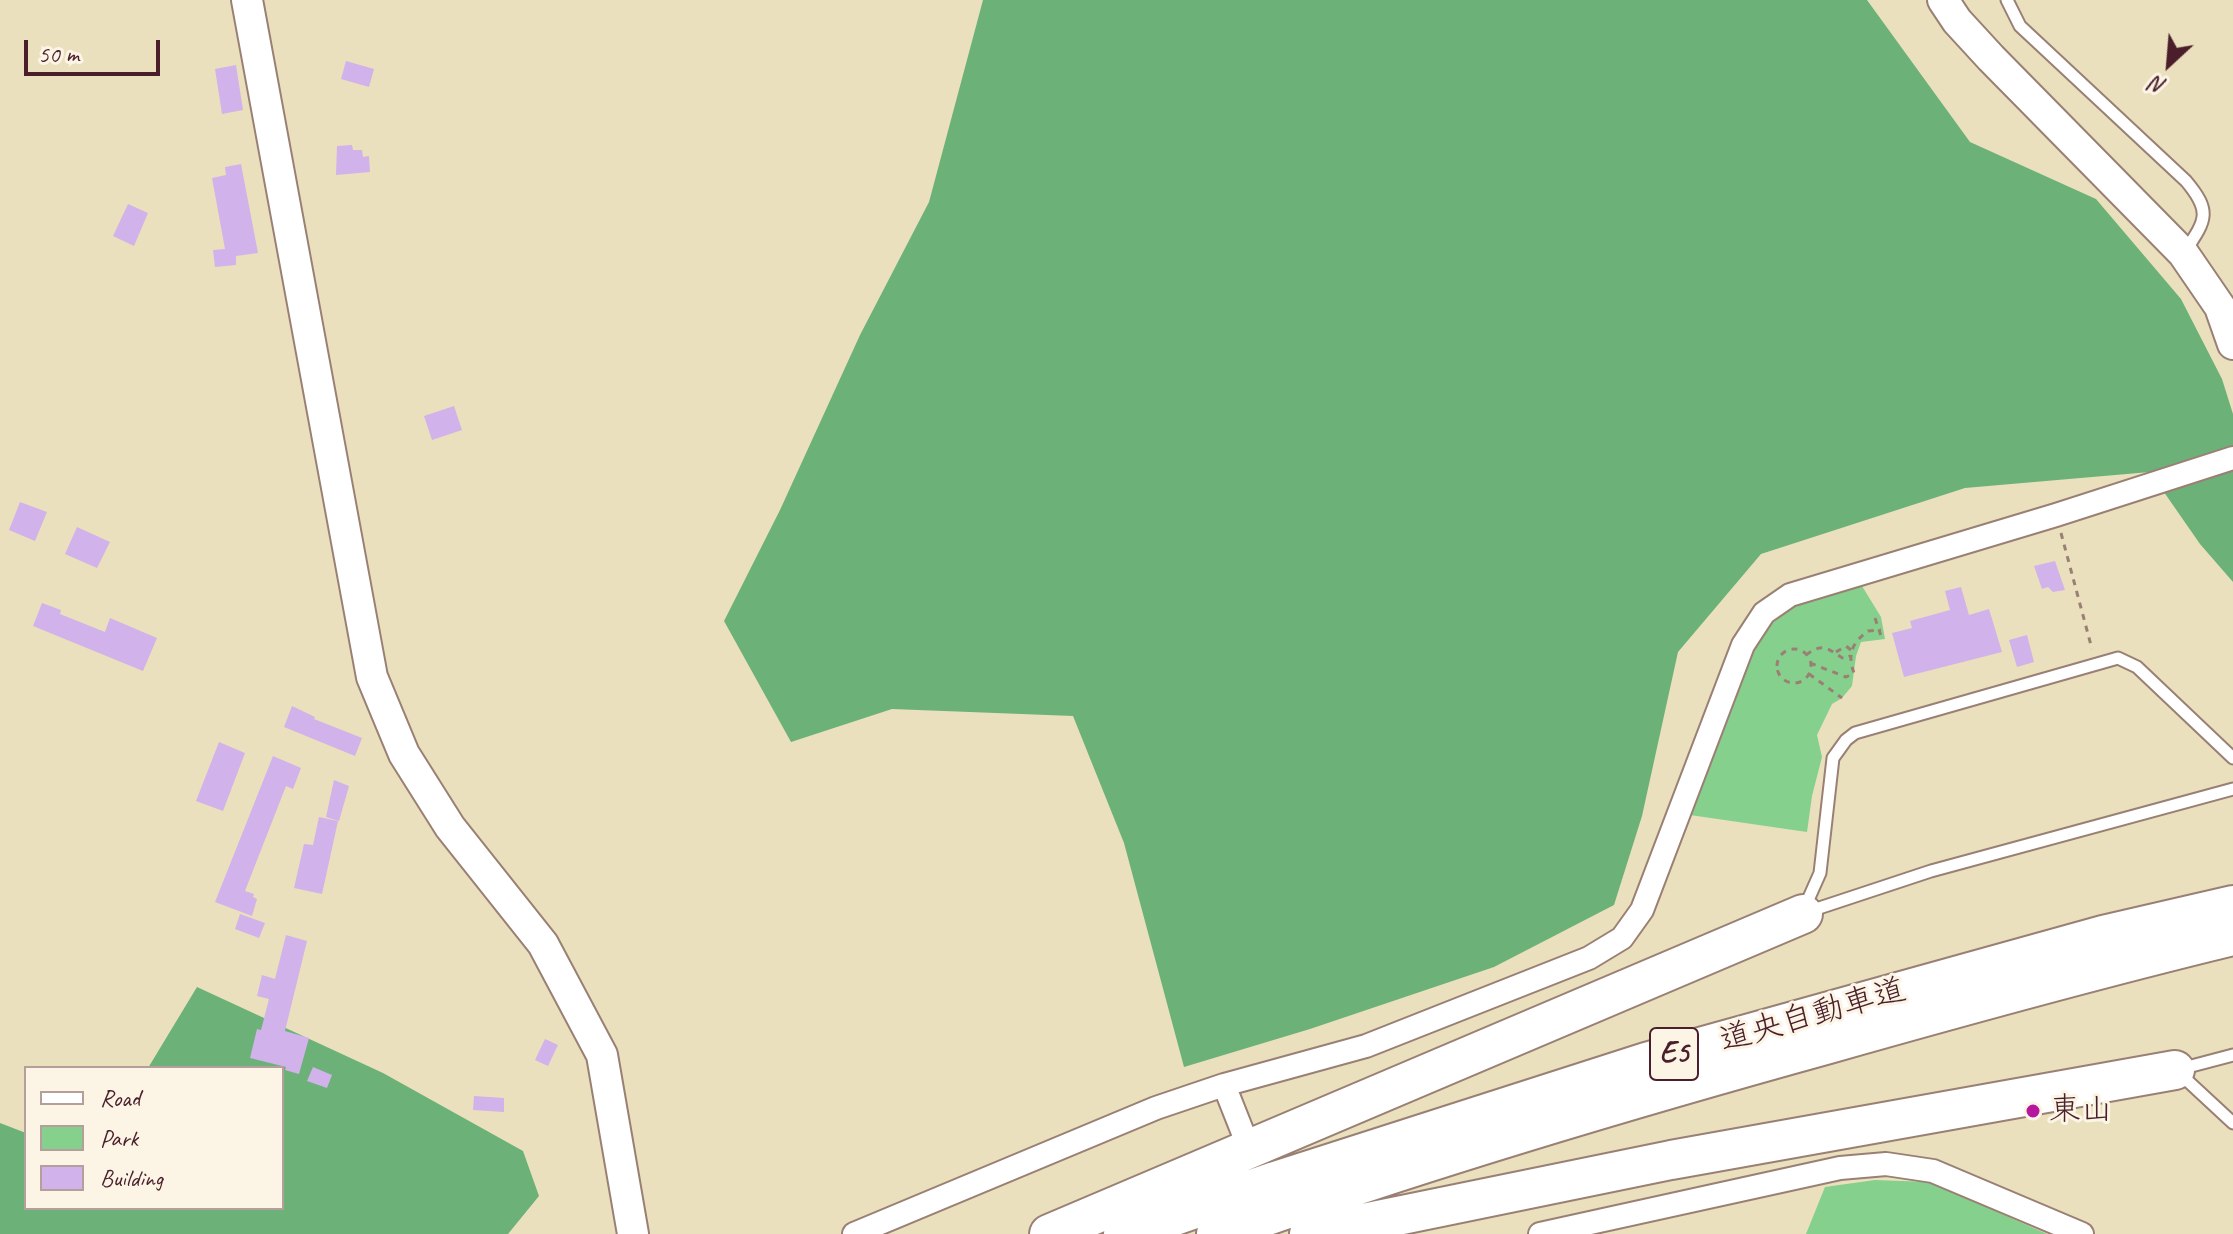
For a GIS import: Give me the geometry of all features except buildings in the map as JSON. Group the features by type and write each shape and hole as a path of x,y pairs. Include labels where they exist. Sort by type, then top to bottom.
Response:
{"highway":[{"name":"道央自動車道","path":"1123,1234 1275,1181 1646,1062 2103,935 2233,905"},
{"path":"1049,1234 1803,914"},
{"name":"道央自動車道","path":"1216,1234 1287,1208 1658,1092 2108,966 2233,936"},
{"path":"1309,1234 1671,1160 2175,1070"}],"street":[{"path":"247,0 372,677 404,754 450,827 543,944 602,1055 633,1234"},
{"path":"1943,0 1957,21 1991,58 2183,253 2220,307 2233,344"},
{"path":"854,1234 1156,1108 1224,1085 1366,1046 1589,958 1622,938 1642,910 1722,695 1743,645 1764,613 1790,595 2233,458"},
{"path":"1224,1085 1243,1133"},
{"path":"1540,1234 1840,1168 1886,1164 1933,1171 2082,1234"}],"lane":[{"path":"2007,0 2020,26 2202,199 2203,224 2183,253"},
{"path":"1803,914 1820,873 1833,758 1855,733 2118,658 2137,667 2233,758"},
{"path":"1803,914 1931,871 2233,789"},
{"path":"2175,1070 2233,1055"},
{"path":"2175,1070 2233,1123"}],"path":[{"path":"2056,515 2097,664"},
{"path":"1875,618 1882,639"},
{"path":"1810,663 1846,677 1854,673 1851,650 1868,631 1881,630"},
{"path":"1836,652 1846,646 1851,650"},
{"path":"1806,655 1823,647 1844,659 1850,656"},
{"path":"1789,650 1800,650 1806,655 1810,663 1809,674 1802,682 1791,683 1781,678 1777,668 1779,657 1789,650"},
{"path":"1809,674 1842,698"}],"green space":[{"path":"983,0 1867,0 1970,142 2096,199 2181,299 2222,379 2233,414 2233,582 2200,544 2150,472 1965,488 1761,554 1678,652 1642,816 1614,905 1494,967 1310,1029 1184,1067 1124,843 1073,716 892,709 791,742 724,621 780,510 860,335 929,202"},
{"path":"1862,586 1881,617 1885,639 1861,642 1852,686 1832,704 1817,735 1822,757 1807,832 1690,815 1726,708 1763,631 1793,606"},
{"path":"197,987 383,1073 523,1151 539,1196 508,1234 0,1234 0,1123 24,1132 24,1210 284,1210 284,1066 149,1066"},
{"path":"1875,1180 1930,1182 2047,1234 1806,1234 1825,1187"}],"place":[{"name":"東山","path":"2033,1111"}]}
